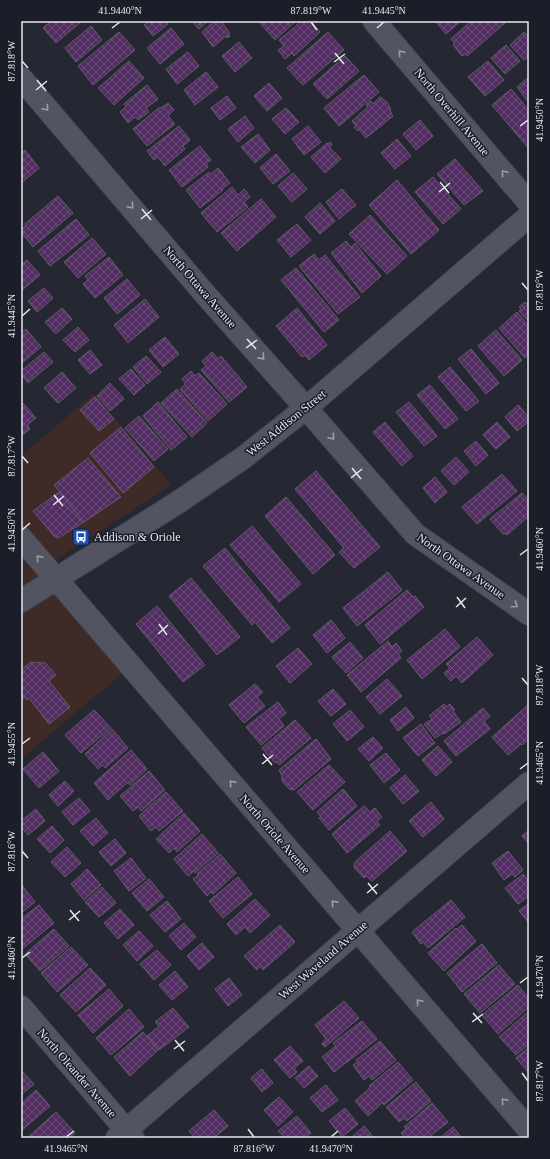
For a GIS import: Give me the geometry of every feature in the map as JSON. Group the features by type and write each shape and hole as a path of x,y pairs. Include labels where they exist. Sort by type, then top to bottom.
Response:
{"street":[{"name":"North Overhill Avenue","path":"374,21 529,203"},
{"name":"North Ottawa Avenue","path":"21,78 204,293 415,534 529,614"},
{"name":"West Addison Street","path":"21,601 214,479 243,458 306,408 529,216"},
{"name":"North Oriole Avenue","path":"21,538 529,1130"},
{"name":"West Waveland Avenue","path":"125,1135 358,930 529,783"},
{"name":"North Oleander Avenue","path":"21,1007 125,1135"}],"shaded area":[{"path":"94,394 171,485 39,571 124,672 21,759 21,456"}],"building":[{"path":"51,21 82,21 56,43 43,28"},
{"path":"149,21 166,21 168,24 153,36 144,25"},
{"path":"192,21 208,21 199,29"},
{"path":"214,21 221,21 230,33 228,34 230,36 227,38 226,36 213,47 202,32"},
{"path":"263,21 296,21 275,40 260,23"},
{"path":"302,21 311,21 320,32 294,56 292,53 285,59 278,50 284,46 279,40"},
{"path":"435,21 461,21 446,34"},
{"path":"471,21 503,21 505,23 467,56 465,54 462,56 453,45 455,44 451,39"},
{"path":"91,26 102,40 76,62 65,48"},
{"path":"171,28 184,44 160,64 147,48"},
{"path":"119,32 135,50 93,85 78,66"},
{"path":"328,32 344,50 303,85 287,68"},
{"path":"524,32 529,37 529,56 524,60 510,45"},
{"path":"239,42 252,58 235,72 222,56"},
{"path":"506,45 520,61 505,74 491,58"},
{"path":"188,52 199,66 177,84 166,69"},
{"path":"345,56 359,71 327,99 313,84"},
{"path":"129,61 144,78 114,105 98,88"},
{"path":"488,61 504,80 485,96 468,77"},
{"path":"206,72 218,87 195,105 184,90"},
{"path":"364,75 379,92 339,126 324,108"},
{"path":"529,77 529,103 517,87"},
{"path":"269,83 282,98 267,111 254,96"},
{"path":"147,85 158,99 146,108 149,112 138,120 135,117 128,123 120,112 126,107 124,104"},
{"path":"511,89 529,110 529,149 492,105"},
{"path":"227,96 236,108 220,120 211,108"},
{"path":"380,97 387,102 393,116 366,138 359,129 358,131 354,127 356,126 352,121 368,107 366,105 371,101 373,104"},
{"path":"168,103 174,110 168,116 175,124 147,146 133,129 160,107 161,108"},
{"path":"286,108 299,122 285,134 272,119"},
{"path":"245,116 254,128 238,142 228,129"},
{"path":"420,120 433,136 416,150 403,134"},
{"path":"179,126 190,140 183,146 185,149 165,166 158,157 154,160 147,151"},
{"path":"308,126 321,142 304,155 292,139"},
{"path":"258,134 270,150 255,163 241,147"},
{"path":"397,139 411,156 395,169 381,153"},
{"path":"330,142 332,145 329,147 341,159 325,173 311,157"},
{"path":"200,146 211,160 206,164 208,167 182,187 169,170"},
{"path":"25,150 39,168 21,183 21,153"},
{"path":"276,154 290,171 273,184 260,168"},
{"path":"455,159 483,191 464,205 437,174"},
{"path":"218,168 230,183 200,208 186,190 209,172 211,174"},
{"path":"293,173 307,189 292,202 278,186"},
{"path":"433,177 461,209 443,224 415,192"},
{"path":"397,180 439,230 411,254 369,205"},
{"path":"232,187 238,195 244,189 250,197 244,202 248,207 217,232 201,213"},
{"path":"342,189 356,205 339,219 326,202"},
{"path":"58,196 73,213 33,247 21,230 26,225 25,224"},
{"path":"261,199 276,217 237,251 221,233"},
{"path":"320,203 335,221 320,234 305,217"},
{"path":"370,215 407,256 387,274 349,234"},
{"path":"76,219 89,235 50,266 38,251"},
{"path":"297,224 311,240 291,257 277,240"},
{"path":"92,238 106,254 78,278 64,262"},
{"path":"346,241 351,247 355,243 381,276 362,293 331,253"},
{"path":"314,254 319,260 325,255 360,297 338,314 299,266"},
{"path":"109,257 123,275 95,298 83,284 88,280 85,276"},
{"path":"27,260 40,275 21,291 21,265"},
{"path":"296,268 339,320 324,332 281,280"},
{"path":"127,279 140,295 117,314 104,298"},
{"path":"44,288 53,298 37,312 28,301"},
{"path":"145,299 159,317 128,343 114,325"},
{"path":"529,301 529,322 519,311 521,309 519,307 525,302 526,304"},
{"path":"62,308 72,319 56,334 45,322"},
{"path":"297,308 327,345 309,360 305,355 302,357 276,326"},
{"path":"517,312 529,326 529,354 525,358 499,328"},
{"path":"78,327 89,340 75,352 63,340"},
{"path":"26,329 41,347 21,364 21,333"},
{"path":"496,330 522,360 504,376 478,346"},
{"path":"165,337 179,354 163,367 149,350"},
{"path":"471,349 499,383 486,394 458,359"},
{"path":"90,350 102,365 90,374 78,360"},
{"path":"44,352 53,362 28,383 21,374 21,371"},
{"path":"212,352 218,359 221,356 247,387 229,402 201,370 206,366 202,361"},
{"path":"146,356 161,372 147,384 133,367"},
{"path":"450,367 479,401 466,411 438,377"},
{"path":"131,369 145,385 134,395 119,379"},
{"path":"191,371 195,376 199,373 227,404 208,421 180,389 186,384 182,379"},
{"path":"62,372 76,388 58,403 44,388"},
{"path":"110,383 124,399 110,411 97,396"},
{"path":"430,385 458,419 445,429 417,395"},
{"path":"177,389 207,423 192,437 161,403"},
{"path":"95,397 114,419 99,431 80,410"},
{"path":"158,402 187,437 171,450 143,416"},
{"path":"409,402 437,436 424,446 396,412"},
{"path":"23,403 36,418 27,425 30,429 21,436 21,404"},
{"path":"518,405 529,417 529,421 517,431 505,417"},
{"path":"139,416 168,449 154,461 125,428"},
{"path":"385,422 413,456 402,466 373,432"},
{"path":"497,422 510,437 496,449 483,435"},
{"path":"121,427 154,467 123,493 90,453"},
{"path":"476,441 488,455 476,466 464,451"},
{"path":"456,457 469,472 454,485 441,471"},
{"path":"88,458 121,497 84,522 54,485"},
{"path":"316,471 380,547 354,568 339,552 344,548 295,489"},
{"path":"502,474 517,491 477,524 462,507"},
{"path":"435,477 447,492 435,503 423,488"},
{"path":"59,492 84,522 58,538 54,536 33,511"},
{"path":"522,493 529,501 529,516 507,535 505,533 503,534 490,519"},
{"path":"286,497 335,555 313,574 265,516"},
{"path":"252,526 301,584 279,602 230,545"},
{"path":"225,548 290,628 272,643 255,622 252,625 203,566"},
{"path":"388,572 402,590 357,626 343,608"},
{"path":"191,578 240,637 217,655 169,596"},
{"path":"407,590 413,597 415,596 424,607 380,644 365,625"},
{"path":"157,606 205,665 183,682 136,624"},
{"path":"331,620 345,638 327,653 313,635"},
{"path":"445,629 460,647 422,679 407,660"},
{"path":"477,637 493,655 462,683 456,676 451,681 444,673 450,668 446,664"},
{"path":"388,641 392,647 396,643 402,651 398,654 401,658 361,692 347,675"},
{"path":"350,642 363,658 346,673 332,657"},
{"path":"298,648 312,664 290,683 276,666"},
{"path":"31,662 45,663 56,675 49,681 70,707 49,724 29,698 27,700 25,697 21,700 21,670"},
{"path":"387,679 402,696 380,714 366,697"},
{"path":"255,684 263,692 257,697 265,706 244,723 229,705"},
{"path":"333,689 346,704 331,716 318,701"},
{"path":"278,702 286,713 279,719 284,726 261,745 246,727"},
{"path":"444,704 446,707 450,704 461,722 444,734 443,733 435,738 424,724 432,719 429,716"},
{"path":"529,704 529,739 508,755 492,737"},
{"path":"406,707 414,718 398,731 390,720"},
{"path":"483,708 490,716 484,721 490,729 456,756 444,741"},
{"path":"94,710 111,728 81,753 65,735"},
{"path":"350,710 364,727 347,741 333,724"},
{"path":"295,720 311,738 279,765 277,762 275,763 262,748"},
{"path":"421,724 435,743 418,756 403,738"},
{"path":"112,729 128,748 105,768 102,765 98,769 85,754"},
{"path":"373,737 383,748 369,761 358,749"},
{"path":"316,739 331,759 294,790 289,789 282,781 282,776 279,770"},
{"path":"438,746 452,762 436,776 422,760"},
{"path":"131,750 147,769 130,785 128,782 108,800 94,783"},
{"path":"43,752 59,771 39,788 23,769"},
{"path":"386,753 400,770 384,783 370,765"},
{"path":"329,765 345,782 313,810 297,792"},
{"path":"149,771 165,790 141,811 138,807 133,811 120,796"},
{"path":"405,775 419,791 403,804 390,788"},
{"path":"65,781 74,791 58,806 49,795"},
{"path":"343,789 357,806 329,830 319,818 321,817 317,812"},
{"path":"166,792 183,811 159,831 156,827 151,831 139,816"},
{"path":"79,798 90,811 73,825 62,812"},
{"path":"431,802 444,819 423,837 409,821"},
{"path":"364,806 370,812 375,808 382,817 377,821 380,825 347,853 332,834"},
{"path":"36,809 45,821 28,835 21,826 21,821"},
{"path":"184,813 200,831 177,852 174,848 169,853 156,839"},
{"path":"96,818 108,833 93,846 80,831"},
{"path":"52,826 64,840 50,853 37,839"},
{"path":"529,830 529,844 522,836"},
{"path":"390,831 407,851 372,881 366,876 364,878 354,867 355,862"},
{"path":"202,834 218,853 195,873 194,871 188,876 174,859"},
{"path":"115,839 126,853 111,866 99,852"},
{"path":"67,847 81,863 65,877 51,862"},
{"path":"508,851 523,870 515,877 512,874 504,880 492,863"},
{"path":"220,854 236,873 213,894 211,892 207,896 193,879"},
{"path":"131,858 146,878 129,891 114,871"},
{"path":"87,869 101,885 84,900 71,884"},
{"path":"523,874 529,882 529,896 518,904 505,888"},
{"path":"238,877 252,894 223,918 209,901"},
{"path":"149,879 164,897 147,911 132,893"},
{"path":"21,884 35,902 21,913"},
{"path":"102,887 116,903 99,917 85,902"},
{"path":"255,899 270,915 250,933 245,927 236,935 227,924"},
{"path":"451,900 465,917 428,948 423,942 421,944 412,932"},
{"path":"167,901 181,919 165,932 150,915"},
{"path":"529,903 529,923 519,911"},
{"path":"39,905 54,923 21,950 21,919"},
{"path":"120,909 134,925 118,939 104,923"},
{"path":"184,923 196,937 181,950 169,936"},
{"path":"280,925 295,942 263,970 261,966 257,970 244,956"},
{"path":"462,925 476,941 444,971 428,953 456,928 457,929"},
{"path":"54,929 69,946 40,971 25,954"},
{"path":"139,931 153,946 137,961 123,945"},
{"path":"202,943 214,957 199,970 187,956"},
{"path":"482,944 497,963 462,992 447,973"},
{"path":"71,947 88,965 57,992 41,973"},
{"path":"157,950 171,965 154,980 140,964"},
{"path":"499,965 515,984 480,1013 464,994"},
{"path":"90,968 106,985 76,1012 60,995"},
{"path":"175,971 188,987 172,1000 159,985"},
{"path":"229,978 242,995 228,1006 215,989"},
{"path":"518,985 529,999 529,1007 498,1034 482,1015"},
{"path":"109,989 123,1006 93,1033 78,1015"},
{"path":"344,1001 359,1018 325,1047 322,1044 326,1039 315,1025"},
{"path":"173,1008 189,1027 159,1050 147,1036 159,1026 155,1022"},
{"path":"129,1009 144,1027 111,1055 96,1038"},
{"path":"529,1011 529,1044 516,1055 499,1037"},
{"path":"362,1021 377,1039 334,1072 322,1057 336,1046 333,1043"},
{"path":"143,1032 158,1050 130,1076 114,1057"},
{"path":"380,1041 396,1060 372,1080 369,1076 364,1080 353,1065 358,1062 356,1060"},
{"path":"290,1046 303,1061 294,1068 297,1072 290,1078 274,1060"},
{"path":"529,1047 529,1073 516,1058"},
{"path":"398,1062 413,1080 384,1105 382,1103 368,1116 355,1101 371,1087 369,1086"},
{"path":"309,1066 318,1076 304,1088 295,1078"},
{"path":"262,1069 273,1083 262,1092 251,1078"},
{"path":"21,1070 34,1084 21,1095"},
{"path":"416,1082 431,1101 407,1121 404,1118 399,1122 386,1107"},
{"path":"326,1085 338,1100 322,1112 310,1098"},
{"path":"36,1090 50,1106 21,1131 21,1104"},
{"path":"279,1097 293,1112 278,1126 264,1110"},
{"path":"432,1103 448,1122 428,1138 405,1138 401,1133 406,1129 404,1127"},
{"path":"345,1108 358,1124 342,1137 329,1121"},
{"path":"214,1110 228,1126 214,1138 195,1138 189,1131"},
{"path":"56,1112 75,1133 69,1138 27,1138"},
{"path":"297,1116 311,1133 305,1138 285,1138 278,1131"},
{"path":"364,1126 374,1138 351,1138"},
{"path":"453,1127 462,1138 440,1138"}],"place":[{"name":"Addison & Oriole","path":"81,537"}]}
